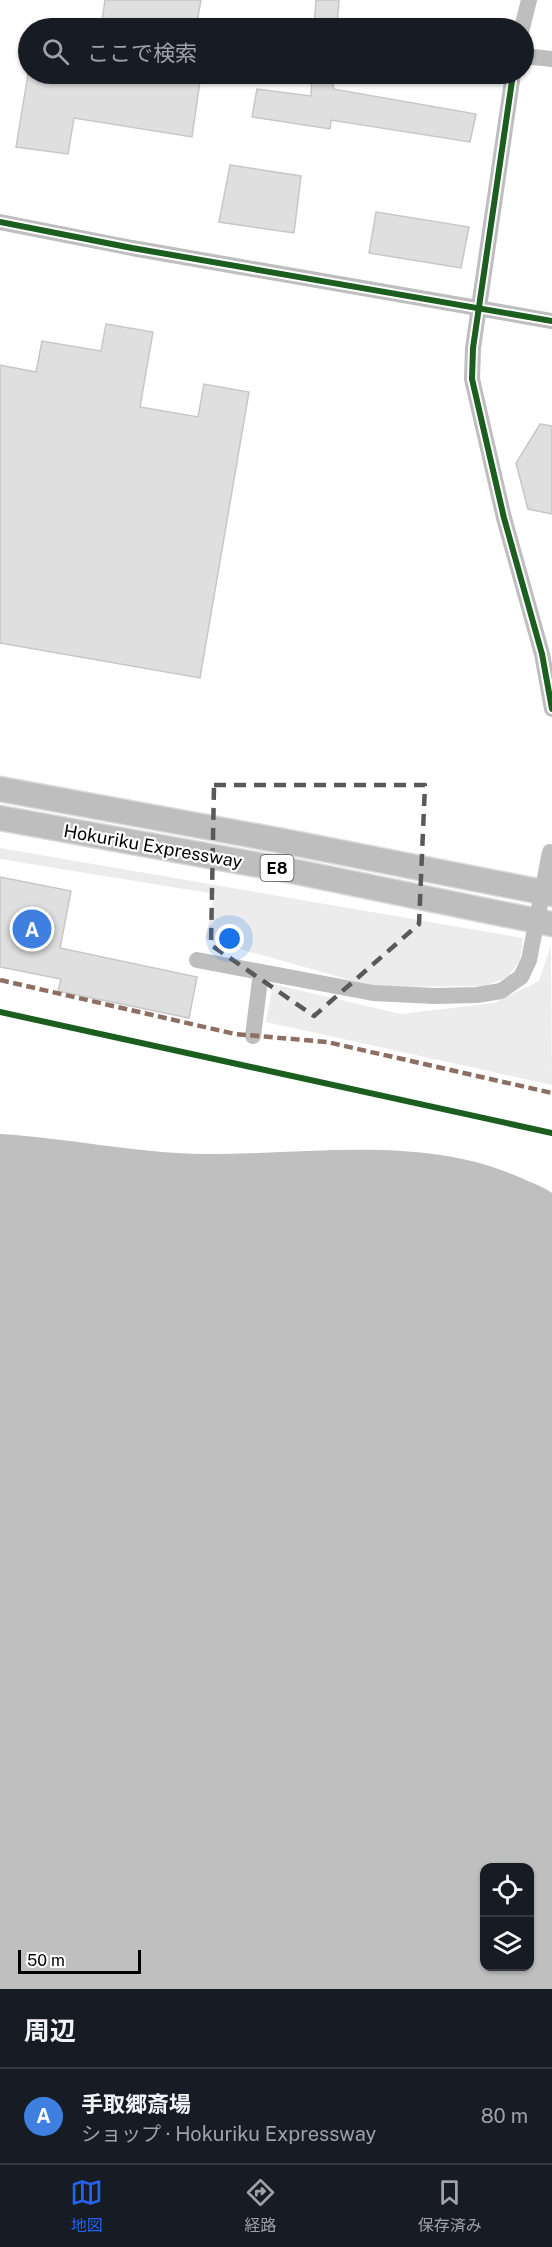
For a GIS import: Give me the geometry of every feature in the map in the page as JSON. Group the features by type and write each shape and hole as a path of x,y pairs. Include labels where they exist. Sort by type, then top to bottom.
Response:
{"highway":[{"name":"Hokuriku Expressway","path":"0,789 276,839 552,894"},
{"name":"Hokuriku Expressway","path":"0,818 292,871 552,924"}],"street":[{"path":"524,18 529,0"},
{"path":"534,58 552,59"},
{"path":"511,84 491,213 473,348 472,379 504,518 542,654 552,709"},
{"path":"0,222 132,248 552,321"},
{"path":"197,960 373,993 477,995 501,991 521,977 529,960 551,847"},
{"path":"253,1036 261,972"}],"highlighted area":[{"path":"214,785 425,785 419,924 314,1016 211,945"}],"shaded area":[{"path":"0,848 523,938 520,960 508,977 484,986 375,987 205,939 215,894 0,859"},
{"path":"551,945 552,1085 266,1022 273,984 400,1014 494,1003 539,981"},
{"path":"0,1134 178,1153 244,1154 364,1150 443,1155 482,1164 519,1177 552,1193 552,1989 0,1989"}],"building":[{"path":"105,0 201,0 198,18 102,18"},
{"path":"316,0 339,0 338,18 315,18"},
{"path":"26,84 200,84 192,137 74,118 68,154 16,147"},
{"path":"312,84 333,84 333,89 476,114 470,142 331,120 330,129 252,117 257,89 311,96"},
{"path":"230,165 301,176 294,233 219,222"},
{"path":"376,212 469,227 461,268 369,253"},
{"path":"106,324 153,332 140,407 198,417 204,384 249,392 200,678 0,643 0,365 36,372 42,341 101,351"},
{"path":"540,424 552,426 552,514 528,509 516,463"},
{"path":"0,877 71,891 60,948 197,977 189,1018 58,991 61,979 0,967"}],"marked path":[{"path":"0,980 235,1034 327,1042 552,1093"}],"cycle path":[{"path":"512,84 473,348 472,379 504,518 542,654 552,709"},
{"path":"0,222 132,248 552,321"},
{"path":"0,1012 552,1133"}],"place":[{"name":"手取郷斎場","path":"32,929"}]}
